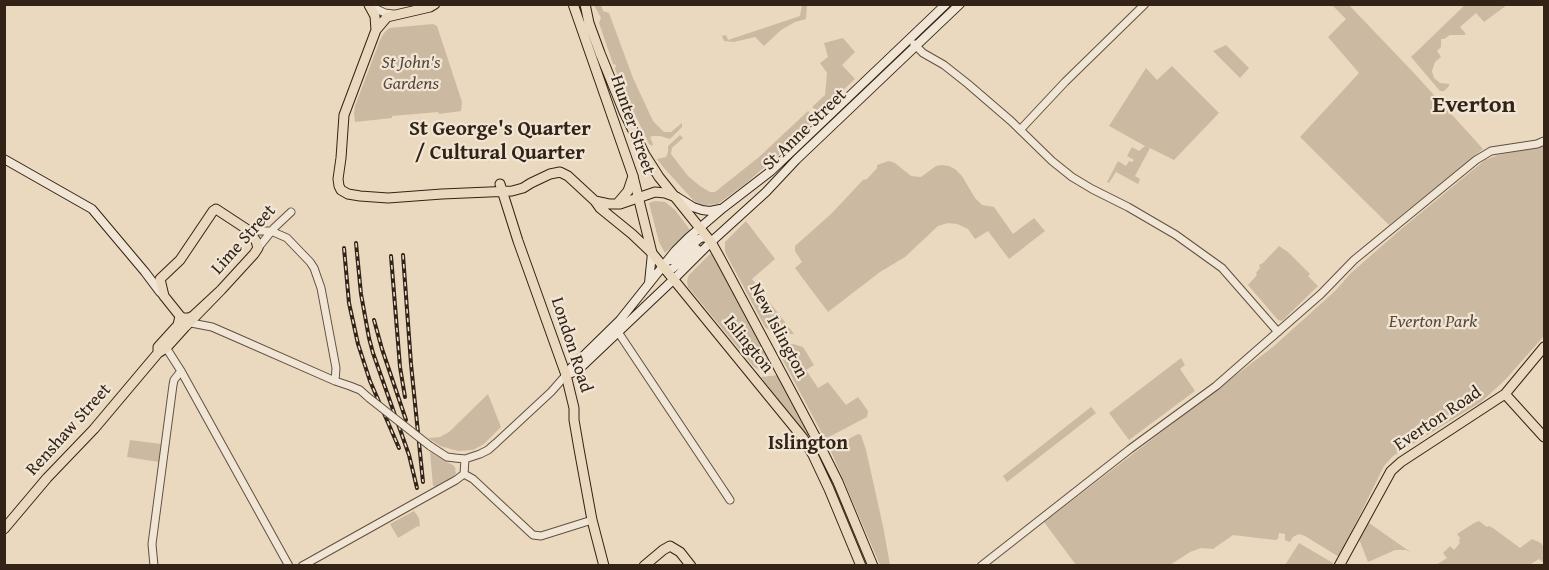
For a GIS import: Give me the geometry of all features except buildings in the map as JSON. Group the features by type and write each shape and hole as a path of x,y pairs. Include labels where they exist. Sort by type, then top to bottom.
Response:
{"main road":[{"path":"435,4 387,17 379,26 345,109 338,179 341,190 348,194 388,198 501,188"},
{"name":"Hunter Street","path":"585,4 600,53 640,146 653,170 676,197"},
{"name":"St Anne Street","path":"566,375 576,372 673,280 710,240 766,192 913,42 946,4"},
{"name":"St Anne Street","path":"566,375 620,320 675,251 723,208 771,171 913,42 960,4"},
{"path":"368,5 379,26"},
{"name":"Hunter Street","path":"574,6 633,176 652,253"},
{"path":"378,7 379,26"},
{"path":"4,159 77,199 97,214 150,277 159,292 186,322 162,348"},
{"name":"Islington","path":"501,188 521,189 550,174 560,172 568,176 600,208 652,253 803,438 829,489 861,566"},
{"path":"617,204 628,191 633,176"},
{"name":"London Road","path":"501,188 566,375 574,408 577,440 592,520 604,566"},
{"path":"595,201 617,204 657,192 676,197 702,210 714,211 723,208"},
{"name":"New Islington","path":"676,197 710,240 815,436 838,482 873,566"},
{"path":"160,279 180,260 216,209 248,230 258,248"},
{"path":"664,267 672,269 710,240"},
{"name":"Lime Street","path":"186,322 221,290 258,248"},
{"path":"649,283 652,253"},
{"path":"150,277 160,279"},
{"path":"160,279 165,296"},
{"name":"Everton Road","path":"1339,566 1391,471 1401,462 1504,394 1545,347"},
{"name":"Renshaw Street","path":"4,529 162,348"},
{"path":"1504,394 1545,437"},
{"path":"644,566 670,546 680,552 691,566"}],"street":[{"path":"1020,130 1065,82 1145,4"},
{"path":"368,5 378,7 385,13 395,14"},
{"path":"913,42 923,53 944,65 968,84 1072,177 1176,235 1214,261 1278,332"},
{"path":"981,566 1130,449 1216,386 1321,294 1354,260 1472,164 1491,151 1545,141"},
{"name":"Lime Street","path":"258,248 291,212"},
{"path":"248,230 272,231 287,238 314,268 321,288 336,368 334,381"},
{"path":"186,322 212,327 334,381 360,390 447,457 465,459 488,450 551,392 566,375"},
{"path":"617,333 625,341 730,500"},
{"path":"162,348 187,381 289,566"},
{"path":"154,566 152,544 173,385 181,371"},
{"path":"173,385 187,381"},
{"path":"302,566 456,480 464,474 465,459"},
{"path":"464,474 473,479 531,534 541,536 592,520"}],"green space":[{"path":"1466,4 1507,5 1484,22 1476,13 1460,27 1466,34 1450,35 1441,39 1441,47 1437,51 1441,57 1435,62 1432,71 1434,78 1449,86 1444,91 1440,91 1411,57"},
{"path":"594,5 601,5 603,11 609,13 633,78 653,121 664,132 671,132 682,123 682,127 670,139 653,136 650,137 652,146 649,144 630,104 631,101 628,100 624,91 615,69 616,65 613,64 599,23 601,18"},
{"path":"802,5 807,5 806,19 781,30 764,46 755,37 734,42 724,41 722,36 726,35 728,40 800,16"},
{"path":"1332,5 1349,5 1483,149 1389,225 1300,137 1359,73 1328,37 1346,19"},
{"name":"St John's Gardens","path":"433,24 437,26 462,102 461,111 392,116 392,118 355,122 355,106 384,33 389,28"},
{"path":"843,38 855,52 842,65 855,79 821,111 817,111 812,107 825,95 827,73 820,63 828,57 824,43"},
{"path":"1226,45 1249,68 1240,78 1213,51"},
{"path":"1172,66 1219,113 1174,160 1150,148 1135,176 1140,179 1138,184 1116,172 1109,183 1107,182 1118,161 1126,166 1129,161 1134,160 1127,156 1132,147 1139,151 1145,146 1109,126 1146,68 1157,80"},
{"path":"808,111 815,118 790,145 718,204 702,205 694,201 657,159 666,157 668,146 680,135 683,138 672,148 671,154 688,176 710,192 715,192 759,157"},
{"name":"Everton Park","path":"1544,146 1544,336 1505,380 1481,402 1393,456 1384,466 1339,557 1305,536 1299,534 1290,542 1285,540 1285,534 1279,533 1278,539 1275,540 1233,535 1213,549 1201,548 1190,552 1170,565 1076,565 1044,522 1274,346 1335,291 1351,273 1485,160 1498,155"},
{"path":"889,161 911,176 921,177 936,166 949,166 962,176 982,205 994,207 1013,234 1034,218 1045,231 1009,259 988,231 975,239 968,229 957,224 948,223 938,226 905,257 880,272 828,312 795,268 802,262 795,251 795,246 831,214 863,180 867,179 877,165"},
{"path":"665,202 675,210 690,230 665,253 659,242 649,203"},
{"path":"746,221 775,259 752,279 794,334 775,334 765,327 725,252 725,242"},
{"path":"1279,246 1310,274 1308,276 1318,286 1282,321 1278,320 1248,285 1257,275 1259,265"},
{"path":"710,254 715,254 776,368 759,370 753,366 688,287 689,275"},
{"path":"793,344 803,347 814,365 806,370 818,388 828,382 846,405 858,397 868,411 867,417 825,439 778,351 782,345"},
{"path":"1181,358 1185,365 1180,369 1195,391 1129,440 1109,413"},
{"path":"779,375 810,435 808,438 761,377"},
{"path":"488,394 501,427 484,444 473,450 458,451 440,446 428,438 440,437 449,432"},
{"path":"1091,407 1096,413 1007,482 1003,476"},
{"path":"858,434 861,435 866,450 890,565 880,565 830,449"},
{"path":"130,440 161,444 159,462 127,457"},
{"path":"430,452 456,469 454,476 437,486 433,486"},
{"path":"414,511 419,518 420,527 398,538 390,524"},
{"path":"1479,521 1493,528 1520,548 1532,539 1541,543 1544,548 1544,563 1539,559 1529,565 1436,565 1447,558 1443,553 1450,546 1454,550 1460,543 1457,534"},
{"path":"1369,523 1412,553 1406,550 1395,550 1368,562 1359,539"},
{"path":"1299,543 1333,563 1332,566 1285,565"}],"railway":[{"path":"356,243 361,294 369,338 409,455 417,488"},
{"path":"344,248 349,303 358,344 370,381 399,448"},
{"path":"403,255 423,482"},
{"path":"391,256 400,367 405,397"},
{"path":"374,320 406,420"}],"district":[{"name":"Everton","path":"1474,106"},
{"name":"St George's Quarter / Cultural Quarter","path":"500,142"},
{"name":"Islington","path":"808,444"}]}
